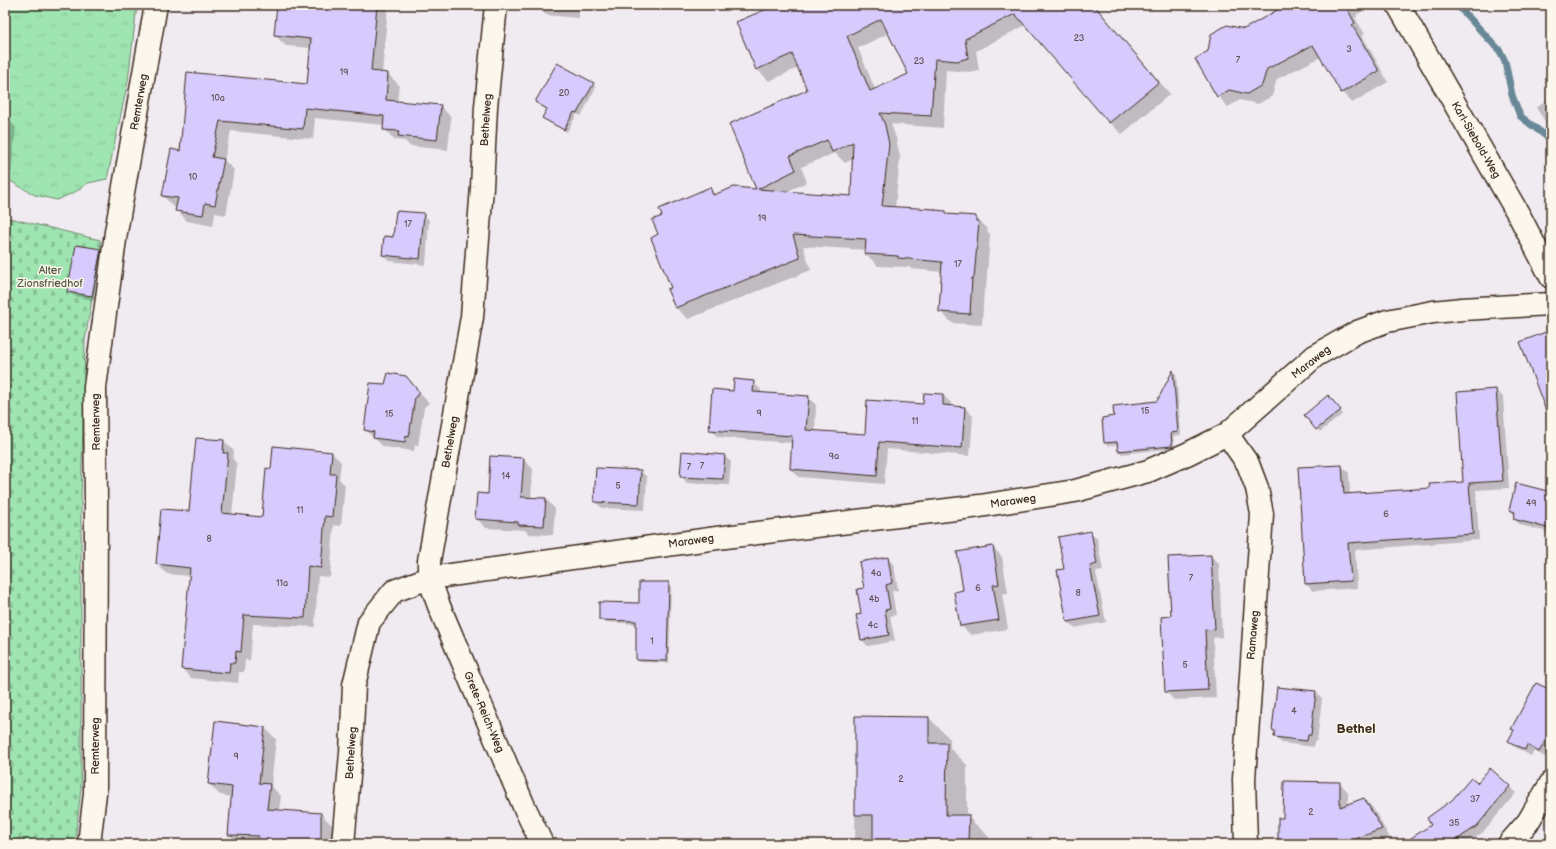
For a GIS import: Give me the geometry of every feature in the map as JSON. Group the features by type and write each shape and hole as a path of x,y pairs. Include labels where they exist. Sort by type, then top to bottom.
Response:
{"street":[{"name":"Remterweg","path":"90,844 95,793 95,386 116,232 156,5"},
{"name":"Bethelweg","path":"343,844 351,753 354,685 369,622 394,591 429,578 429,561 472,317 482,187 486,106 496,5"},
{"name":"Karl-Siebold-Weg","path":"1398,5 1520,217 1551,277"},
{"name":"Maraweg","path":"429,578 717,538 980,506 1075,492 1148,471 1188,454 1227,434 1315,356 1357,332 1387,321 1433,312 1551,304"},
{"name":"Ramaweg","path":"1227,434 1248,464 1257,488 1262,514 1244,779 1246,844"},
{"name":"Grete-Reich-Weg","path":"429,578 448,628 523,804 542,844"},
{"path":"1512,843 1548,796"}],"green space":[{"path":"5,5 137,5 128,81 107,179 88,183 75,192 57,200 35,195 5,178"},
{"name":"Alter Zionsfriedhof","path":"5,217 100,240 101,247 85,340 81,500 81,787 75,844 5,844"}],"building":[{"path":"277,5 377,5 371,71 388,73 386,100 441,105 437,140 398,136 399,131 383,130 384,116 305,108 303,129 220,121 212,157 224,159 215,205 205,203 203,215 175,211 178,198 162,196 171,149 180,151 187,72 307,84 311,39 274,35"},
{"path":"776,5 1094,5 1159,82 1109,123 1015,14 965,39 968,58 957,61 935,59 931,116 880,113 885,125 889,144 882,206 935,209 946,211 946,214 976,216 976,221 979,222 974,278 972,278 970,314 939,312 942,262 898,258 898,256 865,254 866,239 793,235 800,258 675,308 667,289 671,288 651,238 658,234 652,220 662,216 659,209 710,187 713,195 734,187 756,189 729,124 807,90 792,54 756,70 736,22","holes":["881,19 908,74 870,91 847,36","827,140 832,152 853,142 851,196 758,189 796,170 790,156"]},
{"path":"1286,5 1345,5 1355,23 1352,25 1379,71 1341,93 1313,45 1267,69 1262,85 1247,94 1229,90 1217,97 1195,59 1208,51 1211,34 1227,25 1244,29"},
{"path":"557,63 594,83 577,113 574,112 564,130 542,118 547,109 535,102"},
{"path":"396,211 424,213 420,259 382,255 384,236 393,237"},
{"path":"76,245 101,249 92,296 67,292"},
{"path":"1551,330 1551,419 1549,419 1520,342"},
{"path":"1173,370 1178,432 1171,433 1172,446 1118,451 1117,442 1104,443 1102,418 1114,416 1113,406 1157,401"},
{"path":"388,373 406,376 420,393 415,397 409,437 406,436 405,442 373,438 374,432 364,430 370,383 385,384"},
{"path":"734,379 754,381 753,392 809,396 806,430 865,434 867,400 923,404 924,393 943,394 943,405 965,407 962,448 879,442 877,476 790,469 792,436 709,430 712,389 733,391"},
{"path":"1496,389 1503,481 1469,483 1473,534 1348,543 1351,581 1305,584 1298,467 1342,465 1344,494 1430,488 1429,484 1463,482 1457,392"},
{"path":"1328,395 1341,410 1316,430 1304,415"},
{"path":"196,438 224,440 223,453 228,453 222,513 262,517 266,468 271,469 273,446 332,452 330,474 336,474 332,517 325,516 321,568 308,566 305,618 244,615 241,652 236,651 235,663 230,663 229,673 181,669 190,568 156,564 161,509 189,511"},
{"path":"682,451 725,455 723,479 680,477"},
{"path":"490,456 524,458 521,497 546,498 544,526 518,525 518,522 475,519 477,493 488,494"},
{"path":"596,468 641,470 639,504 594,502"},
{"path":"1516,483 1551,492 1551,529 1513,519 1515,512 1509,510"},
{"path":"1091,531 1097,564 1090,566 1100,616 1067,622 1057,570 1064,569 1058,537"},
{"path":"993,546 999,584 993,585 999,620 960,626 954,592 963,590 957,552"},
{"path":"1211,555 1215,629 1205,630 1208,690 1165,692 1161,617 1171,616 1168,557"},
{"path":"888,557 892,583 886,585 890,609 885,610 889,635 861,640 856,615 861,614 857,589 864,588 859,562"},
{"path":"639,582 669,582 667,661 636,660 636,621 599,620 599,602 639,603"},
{"path":"1536,683 1551,690 1551,729 1539,752 1527,745 1525,750 1508,741 1514,730 1511,729"},
{"path":"1277,687 1316,691 1311,735 1308,735 1307,741 1274,737 1275,731 1272,730"},
{"path":"855,716 929,717 929,743 947,743 946,815 969,815 968,844 873,844 873,815 855,815"},
{"path":"215,721 265,727 259,783 270,784 267,809 321,813 321,844 254,844 259,836 228,835 232,787 208,784"},
{"path":"1490,768 1510,786 1476,827 1450,844 1402,844 1431,825 1427,818 1452,800 1471,778 1477,783"},
{"path":"1284,781 1340,782 1340,807 1364,798 1382,829 1341,844 1278,844 1278,818 1283,818"}],"waterway":[{"path":"1460,8 1500,51 1505,61 1512,95 1520,116 1551,140"}],"district":[{"name":"Bethel","path":"1356,729"}]}
